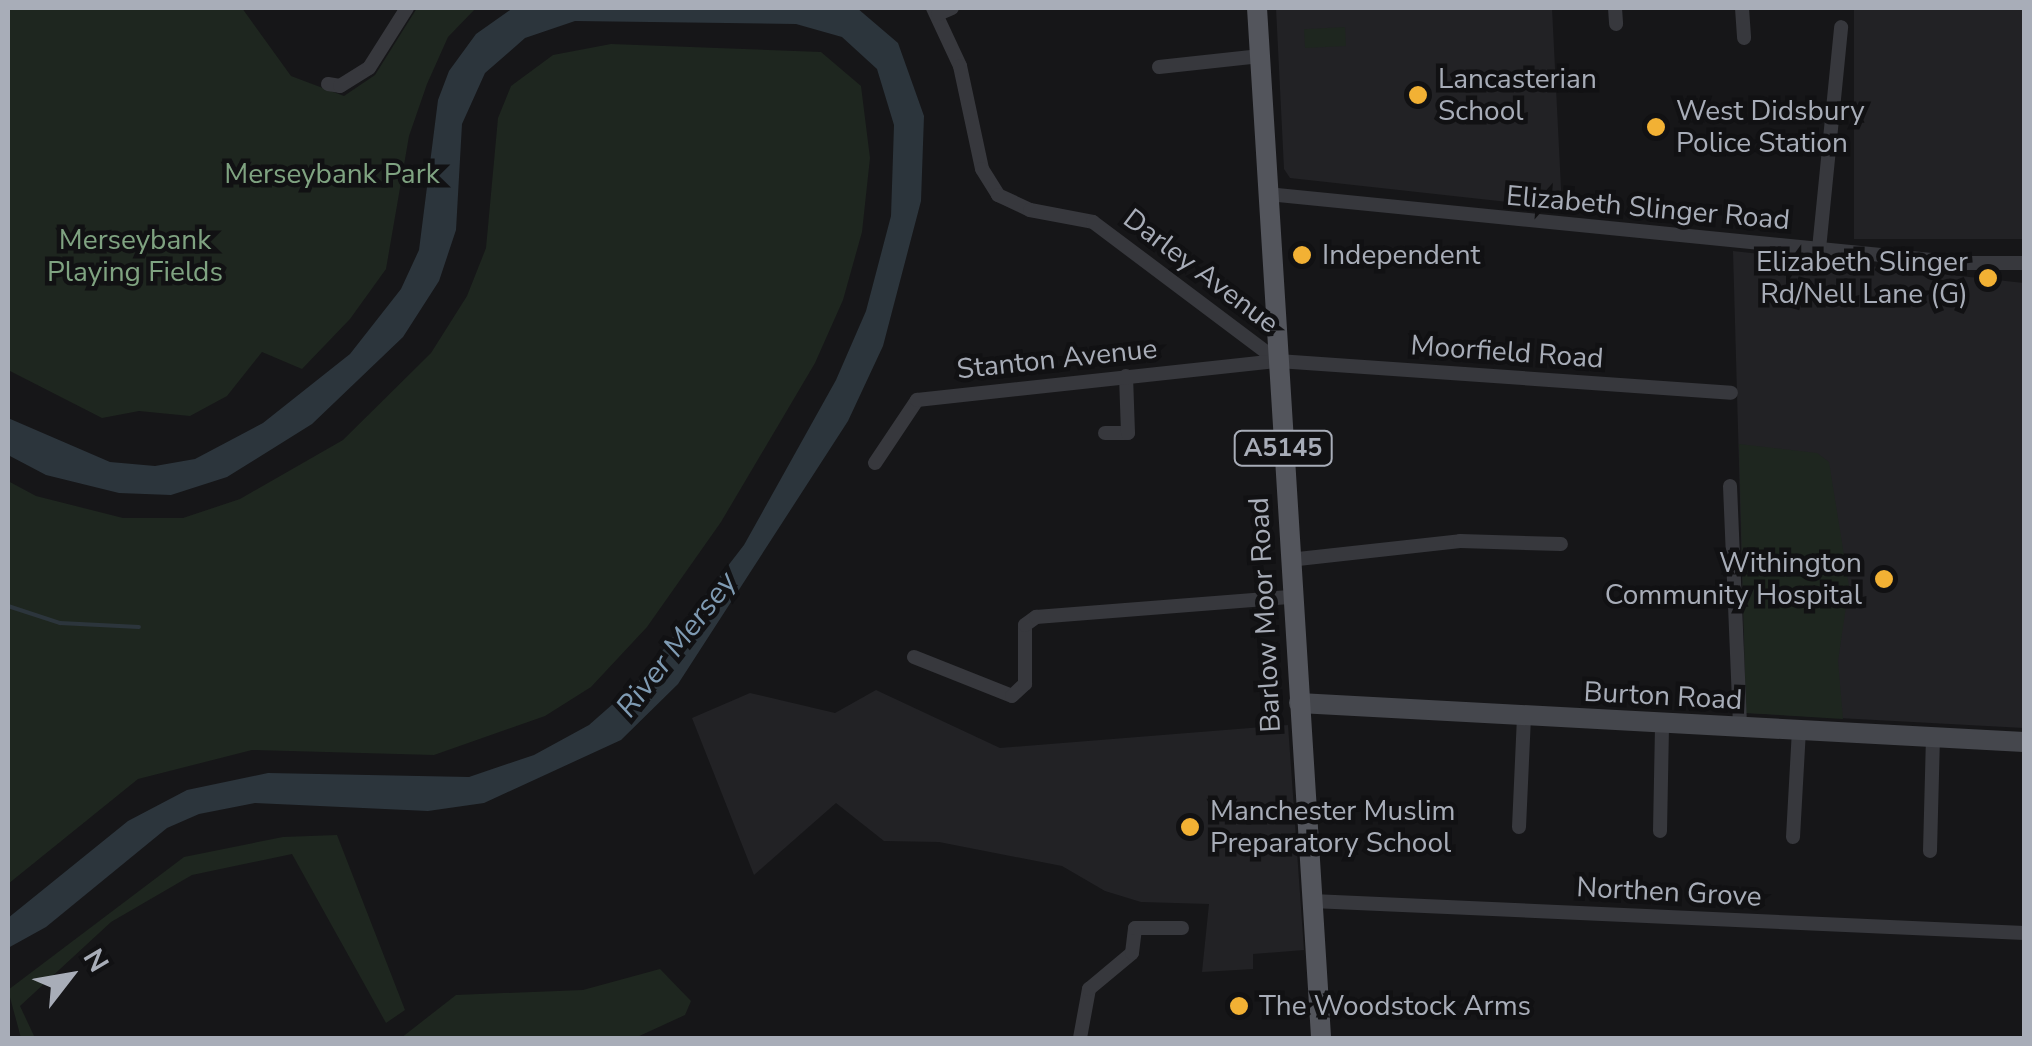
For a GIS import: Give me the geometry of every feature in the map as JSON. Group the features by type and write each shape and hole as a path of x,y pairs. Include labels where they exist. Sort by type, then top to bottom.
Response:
{"main road":[{"name":"Barlow Moor Road","path":"1257,8 1321,1038"}],"street":[{"path":"328,84 340,86 369,68 408,8"},
{"path":"1615,8 1616,24"},
{"path":"1742,8 1744,38"},
{"name":"Darley Avenue","path":"941,10 960,66 982,169 998,194 1030,210 1093,222 1278,360"},
{"path":"1818,249 1841,27"},
{"path":"1158,67 1260,56"},
{"name":"Elizabeth Slinger Road","path":"1268,194 1818,249 2024,263"},
{"name":"Stanton Avenue","path":"875,463 917,400 1278,360"},
{"name":"Moorfield Road","path":"1278,360 1731,393"},
{"path":"1105,434 1128,432 1126,376"},
{"path":"1730,486 1740,727"},
{"path":"1289,560 1460,542 1561,544"},
{"path":"914,657 1012,696 1026,684 1026,624 1036,617 1292,597"},
{"name":"Burton Road","path":"1299,703 2024,742"},
{"path":"1519,827 1524,716"},
{"path":"1660,831 1662,723"},
{"path":"1792,838 1798,730"},
{"path":"1930,850 1933,737"},
{"name":"Northen Grove","path":"1312,901 2024,933"},
{"path":"1080,1038 1090,989 1132,953 1135,928 1182,928"}],"shaded area":[{"name":"Lancasterian School","path":"1276,8 1552,8 1562,208 1290,178 1284,169"},
{"path":"1854,8 2024,8 2024,239 1854,239"},
{"name":"Withington Community Hospital","path":"1733,251 2024,283 2024,728 1746,713"},
{"path":"876,690 1000,748 1288,725 1304,950 1253,954 1253,969 1202,972 1209,904 1141,902 1105,891 1062,866 939,842 884,841 836,803 754,875 692,718 750,693 835,713"}],"green space":[{"name":"Merseybank Playing Fields","path":"8,8 242,8 291,76 344,96 375,75 417,8 476,8 448,37 427,84 409,136 386,269 350,319 302,369 262,352 227,396 190,416 139,411 102,418 8,370"},
{"path":"1345,27 1346,46 1305,48 1304,29"},
{"path":"611,44 821,52 861,86 870,158 862,232 843,300 815,363 721,522 647,627 591,687 545,716 434,755 252,750 138,779 8,884 8,481 36,496 123,518 183,518 240,499 343,440 431,353 467,296 486,248 498,118 511,86 553,55"},
{"path":"1739,444 1817,453 1829,462 1849,586 1838,661 1843,719 1746,713"},
{"path":"337,835 405,1010 386,1023 292,854 192,875 111,922 20,1006 35,1038 21,1038 8,990 184,857 283,837"},
{"path":"660,969 691,1001 685,1015 635,1038 401,1038 456,995 583,990"}],"water":[{"name":"River Mersey","path":"513,8 857,8 898,43 924,116 921,201 883,346 848,421 678,684 621,740 484,803 428,811 255,803 199,814 167,828 46,927 8,948 8,918 128,821 187,790 268,773 469,777 534,755 589,725 639,681 744,545 836,380 866,311 891,216 894,125 877,69 842,37 796,24 575,21 525,38 485,73 462,124 456,230 439,281 403,337 312,424 227,477 171,495 119,493 46,475 8,455 8,418 110,462 155,466 195,459 263,423 350,354 401,289 419,250 438,100 449,71 476,34"}],"waterway":[{"path":"8,606 60,623 139,627"}],"place":[{"name":"Lancasterian School","path":"1418,95"},
{"name":"West Didsbury Police Station","path":"1656,127"},
{"name":"Independent","path":"1302,255"},
{"name":"Elizabeth Slinger Rd/Nell Lane (G)","path":"1988,278"},
{"name":"Withington Community Hospital","path":"1884,579"},
{"name":"Manchester Muslim Preparatory School","path":"1190,827"},
{"name":"The Woodstock Arms","path":"1239,1006"}],"park label":[{"name":"Merseybank Park","path":"332,174"}]}
